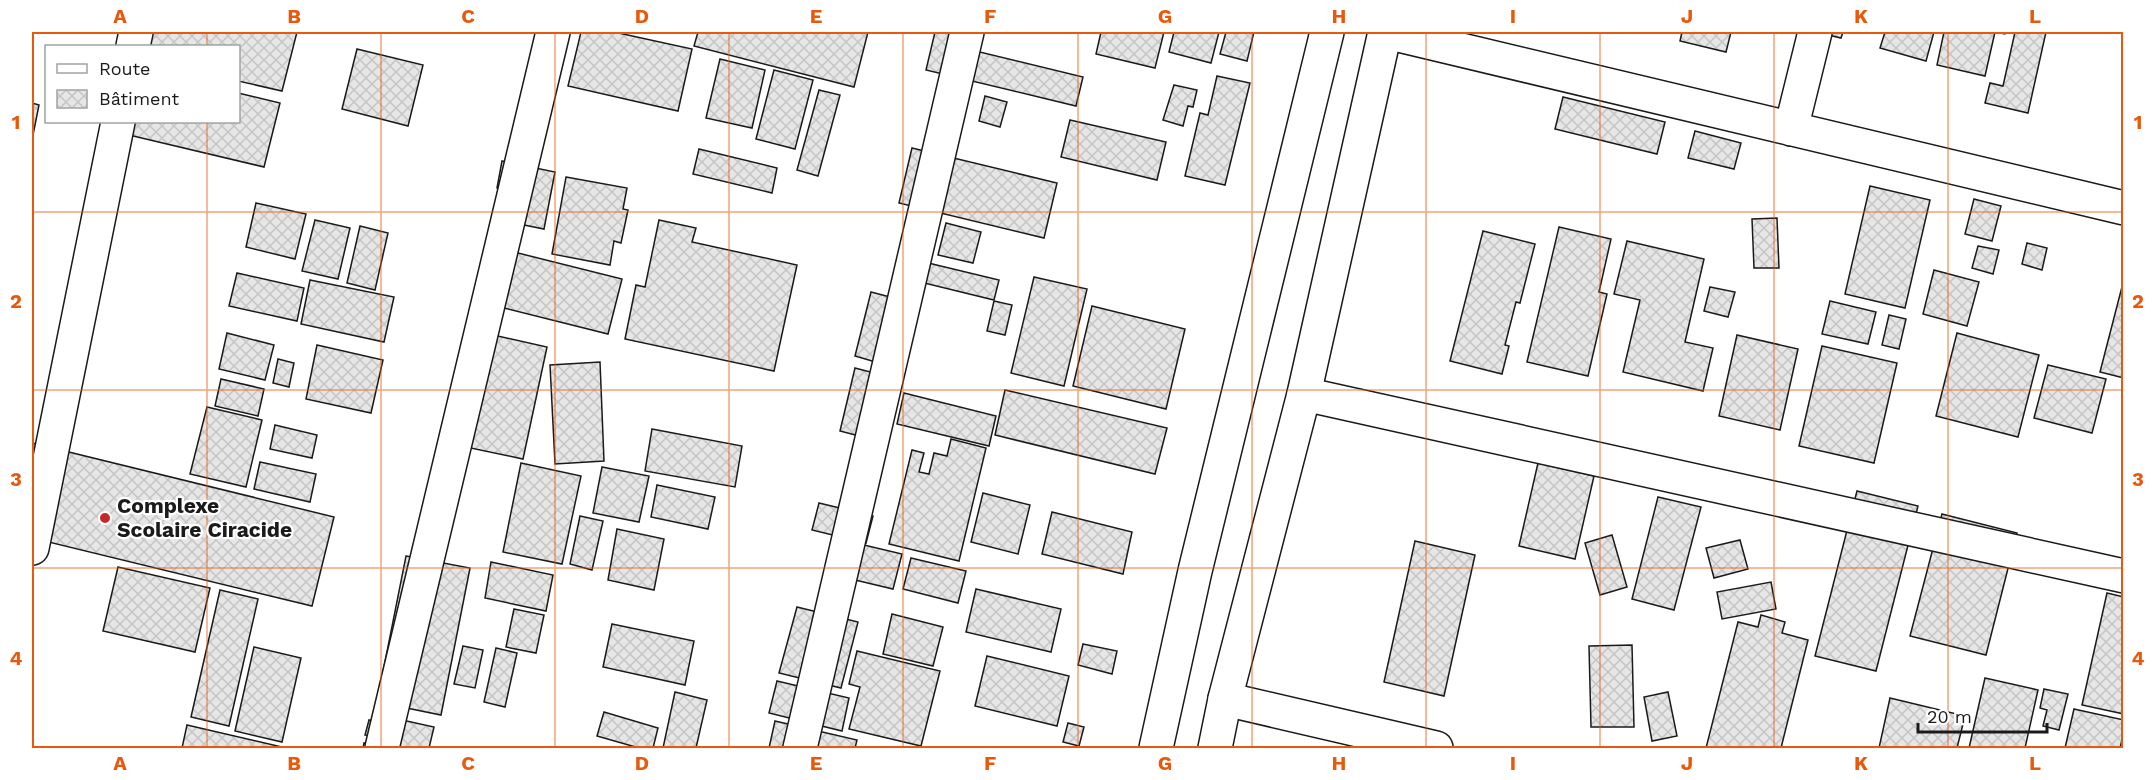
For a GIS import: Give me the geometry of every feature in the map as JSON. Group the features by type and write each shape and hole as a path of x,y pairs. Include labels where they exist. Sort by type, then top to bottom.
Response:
{"street":[{"path":"382,748 553,32"},
{"path":"800,748 967,32"},
{"path":"1156,748 1198,560 1327,32"},
{"path":"1215,748 1225,699 1304,394 1386,32 1791,129 2123,204"},
{"path":"1791,129 1815,32"},
{"path":"32,548 118,123"},
{"path":"1304,394 2124,576"},
{"path":"1225,699 1436,748"}],"building":[{"path":"148,32 297,32 282,91 240,81 240,45 145,45"},
{"path":"581,32 614,32 692,49 678,111 568,86"},
{"path":"698,32 868,32 854,87 694,46"},
{"path":"935,32 963,32 959,47 1083,77 1076,106 926,70"},
{"path":"1101,32 1164,32 1155,68 1096,54"},
{"path":"1174,32 1219,32 1211,63 1169,52"},
{"path":"1226,32 1254,32 1247,61 1220,54"},
{"path":"1682,32 1731,32 1726,52 1680,41"},
{"path":"1816,32 1843,32 1841,38"},
{"path":"1885,32 1934,32 1926,61 1880,48"},
{"path":"1944,32 1995,32 1985,76 1937,65"},
{"path":"2015,32 2046,32 2028,113 1985,103 1990,83 2003,86"},
{"path":"357,49 423,65 408,126 342,109"},
{"path":"720,59 765,70 752,128 706,118"},
{"path":"774,70 813,80 795,149 756,139"},
{"path":"1217,76 1250,83 1225,185 1185,176 1200,113 1208,115"},
{"path":"1174,85 1197,90 1193,107 1188,106 1183,126 1163,120"},
{"path":"819,90 840,95 818,176 797,170"},
{"path":"240,93 280,103 264,167 112,131 115,123 240,123"},
{"path":"985,96 1007,102 1000,127 979,121"},
{"path":"1563,97 1665,122 1657,154 1555,129"},
{"path":"32,103 39,105 32,140"},
{"path":"1070,120 1166,142 1157,180 1061,157"},
{"path":"1695,131 1741,143 1734,169 1688,158"},
{"path":"912,148 1057,183 1044,238 899,203"},
{"path":"699,149 777,168 772,193 693,174"},
{"path":"502,161 555,172 544,229 504,221 511,191 497,188"},
{"path":"566,177 627,188 623,209 628,210 621,243 614,241 610,265 552,254"},
{"path":"1870,186 1930,200 1905,308 1845,294"},
{"path":"1974,199 2001,206 1992,241 1965,234"},
{"path":"256,203 306,214 295,259 246,247"},
{"path":"1777,218 1779,268 1754,268 1752,219"},
{"path":"315,220 350,228 338,279 302,271"},
{"path":"659,220 696,228 692,242 797,265 774,371 625,339 636,285 645,287"},
{"path":"946,223 981,232 973,263 938,255"},
{"path":"360,226 388,233 375,290 347,283"},
{"path":"1559,227 1611,239 1599,292 1607,294 1588,376 1527,362"},
{"path":"1483,231 1535,244 1520,303 1516,302 1505,345 1509,346 1502,374 1450,361"},
{"path":"1627,241 1704,259 1685,342 1713,348 1703,391 1623,372 1640,300 1614,294"},
{"path":"2027,243 2047,248 2042,270 2022,264"},
{"path":"486,245 622,279 608,334 472,300"},
{"path":"1978,246 1999,250 1993,274 1972,268"},
{"path":"920,261 999,280 994,300 916,281"},
{"path":"1934,270 1979,282 1967,326 1923,314"},
{"path":"237,273 304,288 297,321 229,306"},
{"path":"1034,277 1087,289 1064,386 1011,373"},
{"path":"2124,279 2124,378 2100,372"},
{"path":"310,280 394,297 384,342 301,324"},
{"path":"1710,287 1735,292 1728,317 1704,311"},
{"path":"871,292 894,298 879,363 855,356"},
{"path":"994,301 1012,305 1005,335 987,331"},
{"path":"1830,301 1876,312 1868,344 1822,334"},
{"path":"1092,306 1185,329 1166,409 1073,386"},
{"path":"1889,315 1906,319 1899,349 1882,345"},
{"path":"227,333 274,345 265,380 219,369"},
{"path":"484,333 547,347 523,459 461,446"},
{"path":"1957,333 2039,355 2018,437 1936,416"},
{"path":"1737,335 1798,349 1780,430 1719,416"},
{"path":"317,345 383,360 371,413 306,399"},
{"path":"1822,346 1897,363 1874,463 1799,446"},
{"path":"278,359 294,363 289,387 273,383"},
{"path":"600,362 604,461 555,464 550,365"},
{"path":"2048,365 2106,379 2092,433 2034,418"},
{"path":"855,368 897,379 882,442 840,431"},
{"path":"221,379 264,389 258,416 215,406"},
{"path":"1005,390 1167,428 1155,474 995,435"},
{"path":"904,393 996,416 989,446 897,424"},
{"path":"207,407 262,420 246,487 190,474"},
{"path":"275,425 317,435 312,458 270,449"},
{"path":"652,429 742,446 735,487 645,471"},
{"path":"951,439 986,448 959,561 889,544 912,450 924,453 919,472 929,474 934,453 947,456"},
{"path":"32,443 334,517 312,606 32,538"},
{"path":"260,462 316,474 310,502 254,489"},
{"path":"521,463 581,476 562,564 503,552"},
{"path":"1538,463 1594,476 1575,559 1519,546"},
{"path":"602,467 649,476 639,522 593,513"},
{"path":"657,485 715,497 708,529 651,517"},
{"path":"1857,491 1918,506 1876,671 1815,656"},
{"path":"983,493 1030,505 1018,554 971,542"},
{"path":"1658,497 1701,507 1674,610 1632,599"},
{"path":"819,503 873,516 866,543 812,530"},
{"path":"1052,512 1132,532 1123,574 1042,554"},
{"path":"1942,514 2017,533 1986,655 1910,636"},
{"path":"580,516 603,521 592,570 570,564"},
{"path":"617,529 664,539 654,590 608,580"},
{"path":"1612,535 1627,587 1600,595 1585,543"},
{"path":"843,540 902,554 893,589 834,575"},
{"path":"1740,540 1748,569 1714,578 1706,548"},
{"path":"1415,541 1475,555 1444,696 1384,682"},
{"path":"406,556 470,568 441,715 377,702"},
{"path":"911,558 966,571 958,603 903,589"},
{"path":"491,562 553,575 546,611 485,598"},
{"path":"118,567 210,588 195,652 103,631"},
{"path":"1771,582 1776,609 1722,619 1717,592"},
{"path":"976,589 1061,609 1051,652 966,632"},
{"path":"220,590 258,599 229,726 191,717"},
{"path":"2107,593 2124,597 2124,714 2082,705"},
{"path":"797,607 858,622 841,688 779,673"},
{"path":"514,609 544,615 536,653 506,647"},
{"path":"892,614 943,627 933,666 883,654"},
{"path":"1761,615 1785,622 1782,633 1808,640 1781,748 1706,748 1738,622 1758,627"},
{"path":"612,624 694,641 685,685 603,667"},
{"path":"1083,644 1117,651 1112,674 1078,665"},
{"path":"1632,645 1634,727 1591,727 1589,646"},
{"path":"463,646 483,650 475,688 454,684"},
{"path":"254,647 301,658 282,742 235,731"},
{"path":"496,648 517,653 505,707 484,702"},
{"path":"857,651 940,671 921,746 849,729 860,687 849,684"},
{"path":"987,656 1069,676 1057,726 975,706"},
{"path":"1985,678 2038,690 2025,748 1969,748"},
{"path":"777,681 849,698 842,731 769,713"},
{"path":"2044,689 2068,694 2059,730 2043,726 2047,710 2040,708"},
{"path":"675,692 707,700 696,748 663,748"},
{"path":"1668,692 1677,736 1652,741 1644,697"},
{"path":"1890,698 1965,716 1957,748 1879,748"},
{"path":"2074,709 2124,720 2120,748 2065,748"},
{"path":"604,712 658,728 653,748 639,748 597,736"},
{"path":"384,716 434,727 429,748 363,748 364,743 377,746 379,738 365,735 369,720 382,723"},
{"path":"775,721 857,740 855,748 769,748"},
{"path":"1068,723 1084,727 1079,746 1063,742"},
{"path":"187,725 286,748 182,748"}],"place":[{"name":"Complexe Scolaire Ciracide","path":"105,518"}]}
